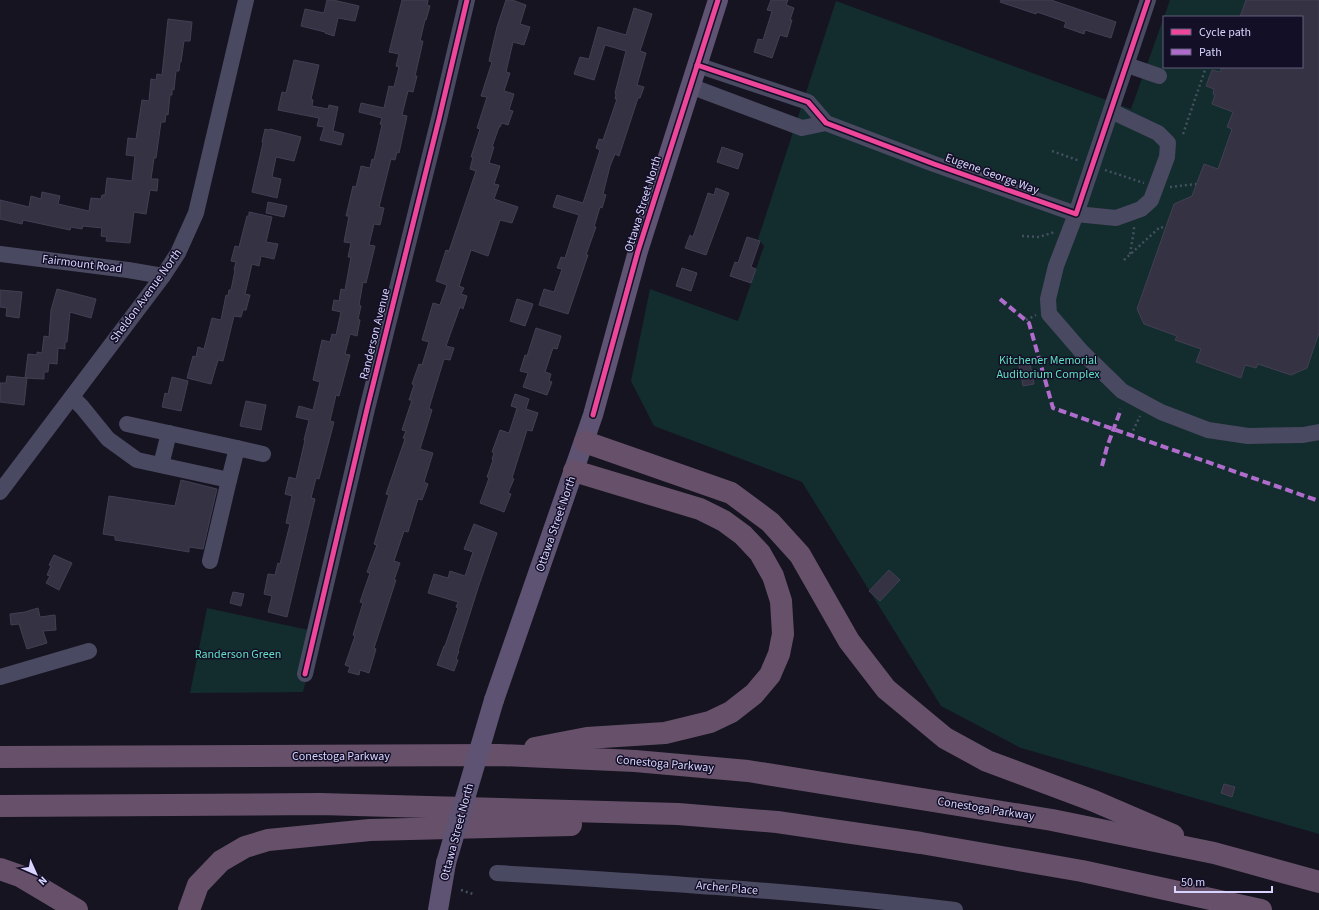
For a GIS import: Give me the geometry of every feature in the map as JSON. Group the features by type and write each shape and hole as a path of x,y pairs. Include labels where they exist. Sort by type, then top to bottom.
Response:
{"highway":[{"path":"585,442 732,493 770,522 800,555 849,641 886,689 945,738 987,761 1094,801 1214,853"},
{"path":"500,755 587,738 665,733 710,722 731,712 754,694 770,675 779,654 783,634 781,601 773,576 760,553 743,535 724,521 700,509 574,471"},
{"name":"Conestoga Parkway","path":"0,757 500,755 635,761 748,771 1052,820 1214,853 1319,882"},
{"path":"0,806 320,804 678,814 777,822 921,843 1082,871 1261,910"},
{"path":"189,910 198,885 221,861 246,847 268,840 370,830 581,824 678,814"},
{"path":"0,869 20,876 77,910"}],"main road":[{"name":"Ottawa Street North","path":"438,910 446,863 494,700 585,442 638,251 718,0"}],"street":[{"name":"Sheldon Avenue North","path":"0,492 163,276 178,253 196,213 246,0"},
{"name":"Randerson Avenue","path":"305,674 365,417 467,0"},
{"path":"1148,0 1073,221 1056,266 1048,299 1049,314 1081,352 1122,391 1161,412 1208,430 1248,436 1303,435 1319,432"},
{"name":"Eugene George Way","path":"697,65 808,102 826,123 934,164 1073,221 1116,218 1141,210 1151,200 1167,157 1168,143 1158,133 1111,111"},
{"path":"1126,65 1159,76"},
{"path":"690,86 802,128 826,123"},
{"name":"Fairmount Road","path":"0,254 128,270 163,276"},
{"path":"72,397 82,406 108,439 137,460 229,480"},
{"path":"128,424 263,454"},
{"path":"161,465 169,433"},
{"path":"210,561 237,448"},
{"path":"0,677 89,651"},
{"name":"Archer Place","path":"497,873 682,884 903,907 955,910"}],"path":[{"path":"1183,134 1206,68"},
{"path":"1052,151 1085,162"},
{"path":"1103,169 1146,183"},
{"path":"1164,188 1196,184"},
{"path":"1022,236 1039,237 1073,221"},
{"path":"1130,254 1134,230 1133,224"},
{"path":"1124,260 1160,226 1165,228"},
{"path":"1026,320 1040,313"},
{"path":"1131,435 1142,411"},
{"path":"461,890 473,894"}],"green space":[{"name":"Kitchener Memorial Auditorium Complex","path":"1170,0 1319,0 1319,834 1021,748 941,706 802,482 654,426 631,381 650,289 738,321 764,246 758,239 836,1 1131,109 1163,20 1163,68 1303,68 1303,16 1164,16"},
{"name":"Randerson Green","path":"207,608 318,632 303,692 190,693"}],"building":[{"path":"327,0 359,6 355,21 338,18 334,36 325,32 301,26 305,9 324,13"},
{"path":"402,0 428,0 427,5 430,6 420,41 423,41 415,76 417,76 413,92 408,91 402,115 407,116 399,153 397,152 395,160 391,159 379,207 384,208 380,225 374,224 369,245 375,246 366,283 363,282 359,305 361,306 358,319 360,320 357,336 350,334 345,354 350,355 339,396 336,395 330,421 334,422 319,479 316,478 311,498 315,499 287,617 268,612 272,596 264,594 268,574 275,575 278,563 280,564 290,524 286,523 292,496 285,494 289,477 296,479 309,420 296,417 299,406 313,410 320,382 313,380 322,340 330,342 332,334 336,335 341,312 332,310 334,300 339,301 341,289 345,290 351,257 348,257 351,243 344,242 349,216 346,216 353,186 356,187 361,166 370,168 372,159 374,160 382,125 380,124 382,118 359,112 361,103 384,108 389,86 394,87 399,67 396,66 399,54 389,52"},
{"path":"506,0 512,0 526,5 520,24 530,27 524,45 513,42 506,72 510,73 504,91 514,94 509,110 513,111 508,125 502,123 499,127 492,147 494,147 489,163 500,166 494,184 499,185 494,199 518,207 512,223 500,220 488,256 471,250 459,286 464,288 461,294 467,296 463,309 460,307 446,346 454,348 450,360 444,359 429,408 432,410 420,449 433,453 424,482 428,484 422,500 418,499 408,532 404,531 394,561 400,563 374,648 376,649 369,673 360,670 359,675 348,672 350,667 345,665 355,636 353,635 363,603 360,602 370,573 367,572 377,545 374,544 389,495 386,494 405,439 403,438 406,431 402,430 412,400 409,400 414,385 412,384 419,364 422,365 429,342 422,340 433,303 440,305 447,285 436,281 446,250 449,251 476,171 470,169 473,157 471,157 480,129 477,128 487,97 481,96 492,62 489,61 497,27"},
{"path":"771,0 788,0 786,5 794,8 787,37 780,35 772,58 754,52 758,39 763,40 772,11 767,10"},
{"path":"1001,0 1051,0 1116,22 1111,38 1085,30 1084,34 1064,27 1066,22 1000,2"},
{"path":"1246,0 1319,0 1319,333 1307,368 1291,375 1258,364 1256,368 1245,365 1241,378 1196,362 1201,349 1175,340 1177,336 1144,324 1137,309 1174,204 1192,196 1204,164 1218,169 1232,129 1227,127 1233,112 1212,104 1215,95 1213,94 1214,89 1206,86 1212,70 1220,72 1222,68 1303,68 1303,16 1240,16"},
{"path":"634,8 652,14 640,51 646,53 637,85 644,87 640,98 638,98 619,156 615,154 610,166 603,194 606,195 602,208 600,207 594,227 596,227 586,255 588,255 568,314 539,305 544,289 554,292 562,269 557,268 561,257 565,258 579,215 553,207 557,195 583,203 600,150 596,148 599,139 603,140 617,99 615,99 615,93 626,51 605,45 594,80 574,74 580,57 589,59 598,27 626,35"},
{"path":"168,19 192,22 190,41 184,41 179,71 176,71 174,90 172,89 172,95 170,95 168,115 166,114 165,122 161,122 156,158 154,158 151,179 158,179 157,191 150,190 146,214 134,212 130,243 106,241 107,237 101,236 102,228 83,226 82,229 71,227 70,230 23,220 22,224 0,219 0,200 29,207 31,196 41,199 42,192 60,196 58,204 89,211 91,198 101,199 102,195 105,195 107,178 132,181 135,156 126,155 128,138 136,139 142,100 149,101 151,79 156,80 157,74 162,75"},
{"path":"294,60 319,65 311,99 313,100 312,106 328,109 329,105 338,107 333,131 344,134 341,145 320,140 324,127 317,126 319,118 278,110 282,92 286,93"},
{"path":"265,129 301,137 294,161 276,157 272,177 281,179 277,198 252,192"},
{"path":"722,147 743,154 738,169 717,162"},
{"path":"716,188 729,193 706,255 685,248 690,235 693,237 708,193 714,195"},
{"path":"268,202 287,206 284,217 266,213"},
{"path":"249,212 272,217 266,242 278,244 274,259 261,256 259,266 252,264 245,294 250,295 246,310 243,310 241,317 234,316 223,361 218,360 211,384 187,378 193,356 196,357 198,347 204,349 212,318 221,320 226,295 228,296 229,290 231,290 235,270 236,262 231,261 235,246 239,247"},
{"path":"747,237 760,241 751,267 756,269 751,283 730,276 735,262 738,263"},
{"path":"682,268 697,273 691,291 676,286"},
{"path":"57,289 96,299 91,318 70,312 67,342 65,342 65,349 58,348 57,364 49,363 48,372 44,372 44,379 25,378 28,354 37,355 37,352 42,353 44,336 49,337 51,310"},
{"path":"0,290 22,292 19,318 6,316 7,308 0,307"},
{"path":"517,299 533,304 525,326 510,321"},
{"path":"536,328 561,336 557,349 553,348 545,372 551,374 549,381 552,382 547,395 523,387 528,373 520,371 525,355 527,356"},
{"path":"1029,359 1034,384 1023,386 1018,361"},
{"path":"7,376 27,378 24,405 0,402 0,383 6,383"},
{"path":"172,377 188,381 181,411 162,407 165,393 168,394"},
{"path":"515,394 529,399 526,409 538,413 532,431 527,430 512,478 514,479 508,493 511,494 504,512 480,503 489,478 487,477 494,453 492,452 500,430 509,433 517,408 511,406"},
{"path":"246,401 266,405 261,430 240,426"},
{"path":"181,480 217,489 203,549 189,547 189,552 115,540 115,536 103,534 109,496 175,506"},
{"path":"474,524 497,533 458,651 456,659 458,660 454,671 437,665 458,608 456,607 458,602 428,593 434,574 448,578 450,571 465,576 473,552 464,549"},
{"path":"54,555 72,563 59,590 46,583 50,576 47,575 51,566 49,565"},
{"path":"889,570 900,580 880,601 869,591"},
{"path":"233,592 244,594 241,606 230,603"},
{"path":"38,608 40,617 55,615 56,630 43,631 47,643 27,649 19,624 11,625 10,614"},
{"path":"1224,784 1235,787 1232,797 1221,793"}],"marked path":[{"path":"1000,299 1029,323 1053,408 1319,501"},
{"path":"1102,466 1107,447 1121,409"}],"cycle path":[{"path":"305,674 367,409 467,0"},
{"path":"593,415 638,251 718,0"},
{"path":"697,65 808,102 826,123 934,164 1076,214 1148,0"}]}
